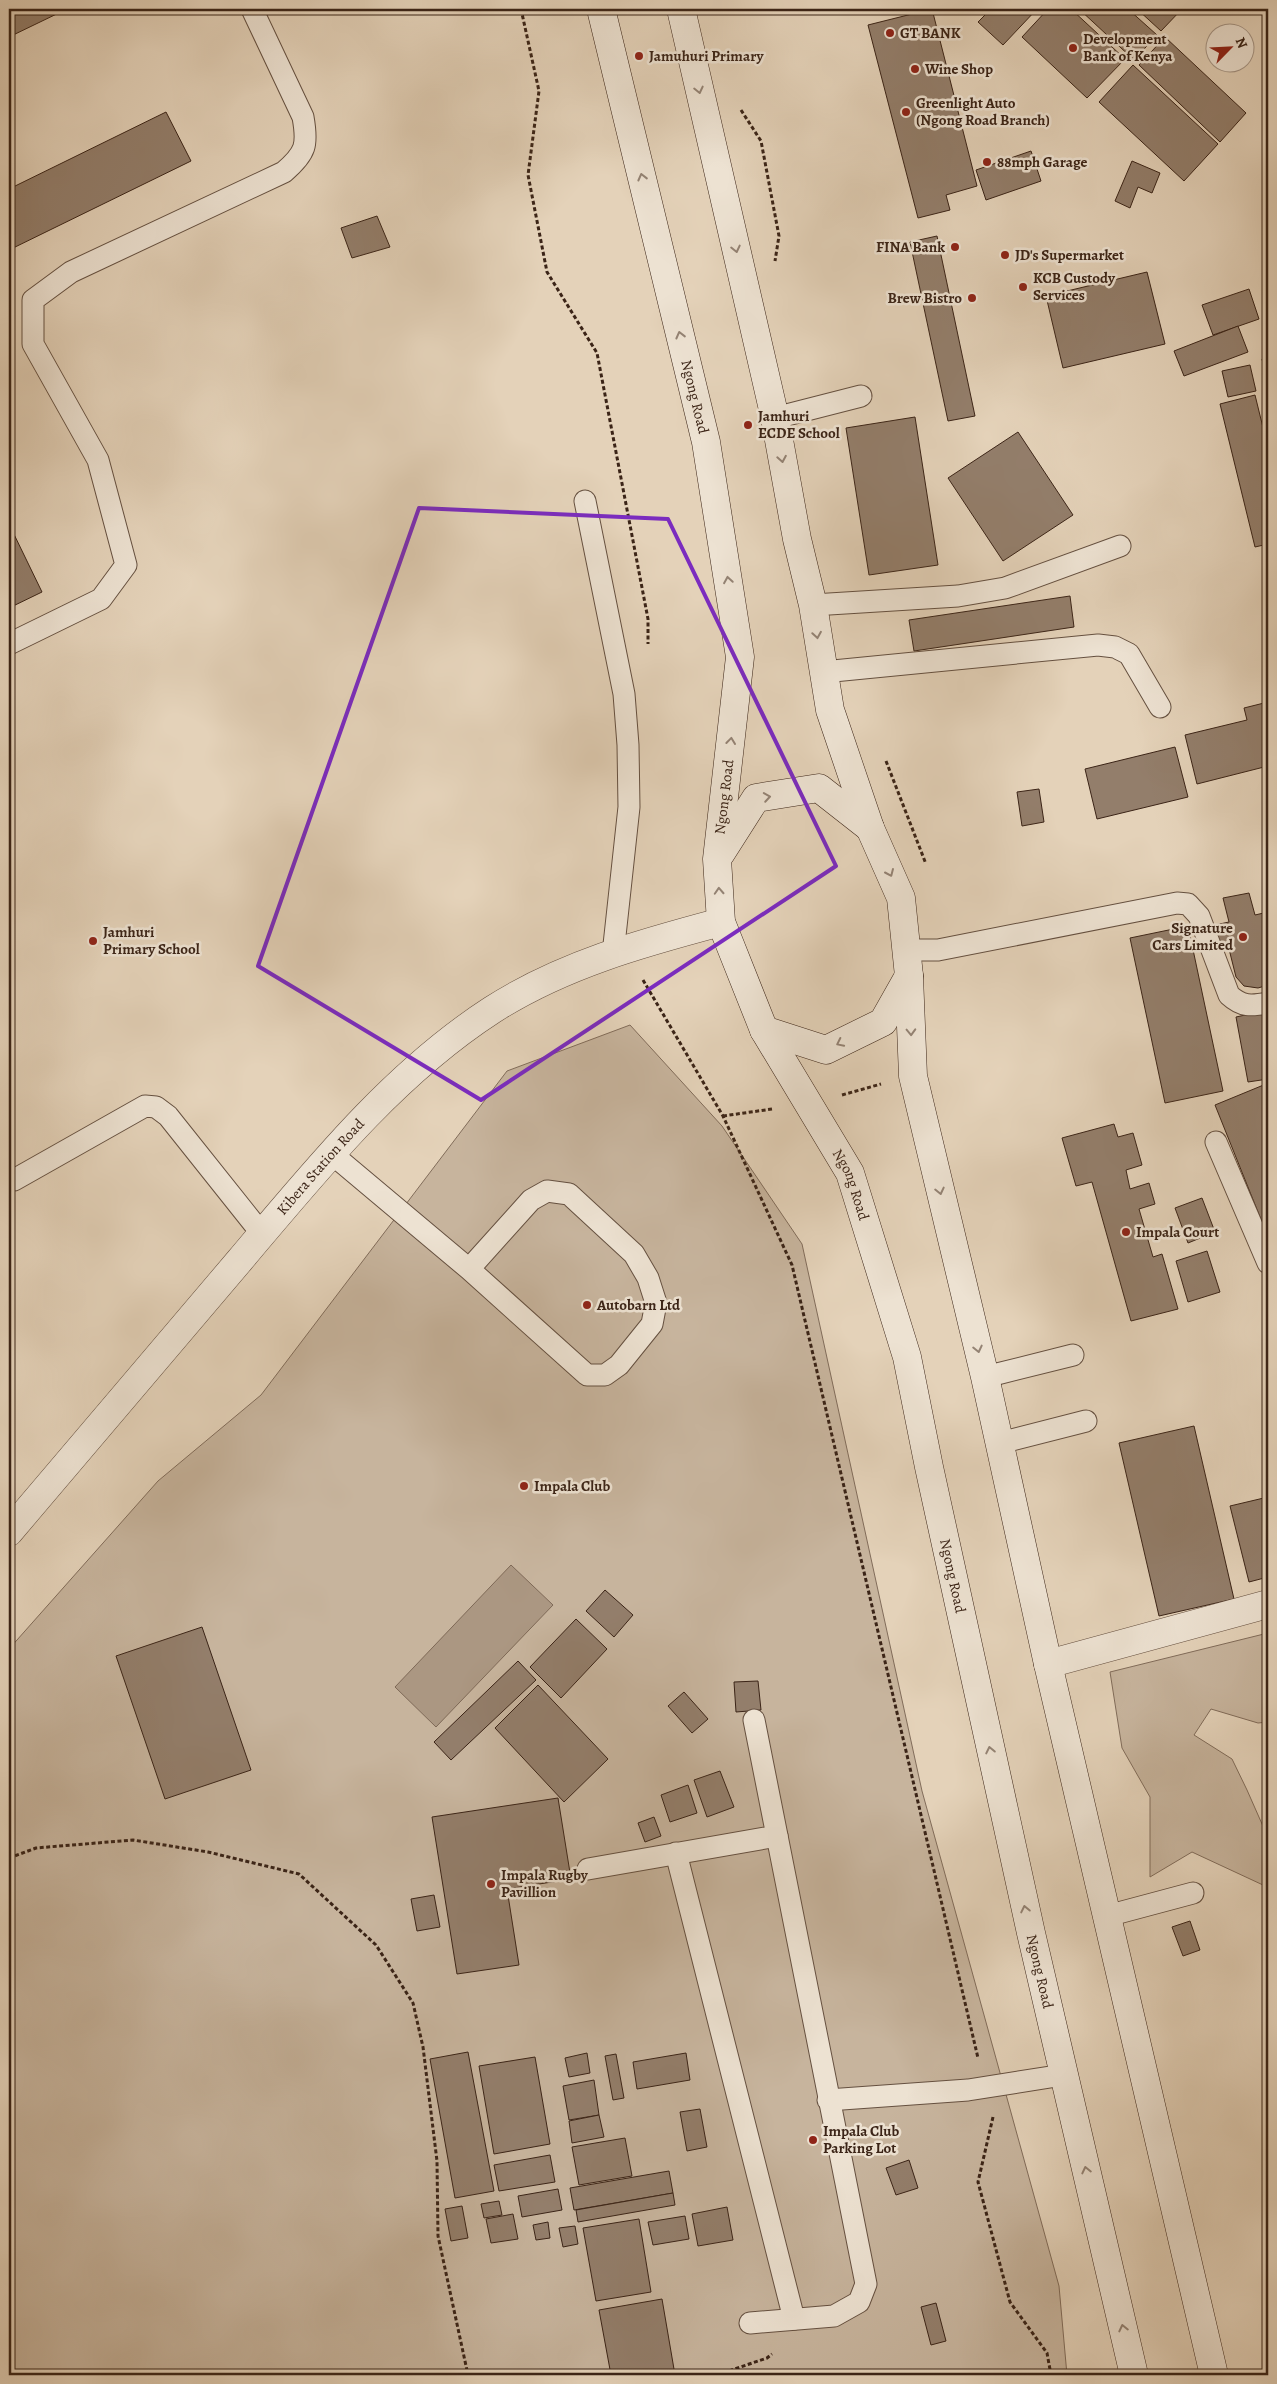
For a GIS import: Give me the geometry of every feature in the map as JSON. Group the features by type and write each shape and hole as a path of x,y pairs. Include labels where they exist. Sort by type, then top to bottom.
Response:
{"main road":[{"name":"Ngong Road","path":"601,9 706,442 740,657 717,859 721,922 764,1030 850,1172 907,1357 958,1600 1063,2075 1134,2375"},
{"path":"681,9 775,418 797,539 813,605 830,710 870,828 901,898 908,963 913,1076 985,1377 1048,1664 1214,2375"},
{"path":"717,859 756,798 819,788 870,828"},
{"name":"Kibera Station Road","path":"9,1532 262,1234 360,1122 465,1028 522,992 621,951 721,922"},
{"path":"764,1030 826,1050 883,1022 908,963"},
{"path":"1048,1664 1268,1604"}],"lane":[{"path":"9,644 101,600 126,565 98,460 33,344 33,300 71,272 284,172 297,161 306,142 303,117 252,9"},
{"path":"775,418 861,396"},
{"path":"585,501 624,694 628,746 629,808 621,951"},
{"path":"813,605 958,596 1006,588 1120,546"},
{"path":"823,672 1098,645 1115,647 1129,654 1160,707"},
{"path":"908,963 938,950 1177,903 1188,904 1199,916 1229,995 1239,1004 1256,1005 1268,1002"},
{"path":"14,1180 145,1106 156,1107 168,1116 262,1234"},
{"path":"1216,1142 1268,1263"},
{"path":"332,1154 469,1269 587,1375 605,1375 619,1365 652,1324 656,1304 648,1278 634,1254 569,1194 546,1191 531,1200 469,1269"},
{"path":"985,1377 1073,1355"},
{"path":"1000,1443 1086,1421"},
{"path":"750,2323 834,2316 859,2302 866,2284 754,1720"},
{"path":"588,1868 776,1836"},
{"path":"676,1853 794,2319"},
{"path":"1107,1916 1193,1893"},
{"path":"828,2100 984,2087 1063,2075"}],"path":[{"path":"621,951 645,985 723,1116 792,1265 984,2087 994,2116 978,2182 1010,2302 1047,2353 1051,2375"},
{"path":"9,1858 36,1848 133,1840 208,1852 299,1874 376,1945 414,2003 423,2047 437,2161 438,2236 468,2375"}],"highlighted area":[{"path":"419,508 668,519 836,866 481,1100 258,966"}],"shaded area":[{"name":"Impala Club","path":"630,1025 722,1126 802,1244 922,1791 1059,2286 1067,2375 9,2375 9,1649 158,1481 261,1395 507,1071"},
{"path":"511,1565 553,1605 436,1727 395,1687"},
{"path":"1268,1633 1268,1722 1258,1723 1211,1709 1194,1735 1232,1759 1247,1790 1266,1833 1263,1885 1192,1852 1150,1877 1150,1797 1122,1748 1110,1672"}],"building":[{"path":"9,9 67,9 9,37"},
{"path":"932,9 977,186 946,195 950,210 918,218 868,25"},
{"path":"991,9 1037,9 1003,45 978,22"},
{"name":"Development Bank of Kenya","path":"1048,9 1071,9 1125,59 1087,98 1022,37"},
{"path":"1079,9 1128,9 1157,35 1134,60"},
{"path":"1137,9 1182,9 1161,31"},
{"path":"1165,37 1246,113 1220,142 1139,65"},
{"path":"1133,65 1218,144 1184,181 1099,102"},
{"path":"166,112 191,161 9,250 9,189"},
{"path":"1031,151 1041,181 986,200 976,170"},
{"path":"1132,161 1160,173 1152,193 1138,187 1130,208 1115,201"},
{"path":"377,216 390,247 352,258 341,228"},
{"path":"937,236 975,416 948,421 910,242"},
{"path":"1147,272 1165,344 1063,368 1046,296"},
{"path":"1249,289 1259,319 1213,335 1202,305"},
{"path":"1238,326 1248,352 1184,376 1174,351"},
{"path":"1268,358 1268,388 1262,359"},
{"path":"1250,365 1256,391 1228,397 1222,371"},
{"path":"1255,395 1268,448 1268,544 1255,547 1220,404"},
{"path":"915,417 938,565 869,575 846,428"},
{"path":"1018,432 1073,515 1003,561 948,478"},
{"path":"9,524 42,592 9,608"},
{"path":"1070,596 1074,627 914,651 909,620"},
{"path":"1268,702 1268,766 1197,784 1185,735 1247,720 1244,708"},
{"path":"1175,747 1188,797 1097,819 1085,769"},
{"path":"1039,789 1044,822 1022,826 1017,792"},
{"name":"Signature Cars Limited","path":"1249,893 1255,915 1268,912 1268,985 1258,988 1244,986 1236,977 1229,949 1222,951 1215,925 1229,922 1223,898"},
{"path":"1188,926 1223,1091 1165,1103 1130,938"},
{"path":"1268,1010 1268,1079 1248,1082 1236,1017"},
{"path":"1266,1084 1268,1091 1268,1237 1215,1105"},
{"name":"Impala Court","path":"1114,1124 1118,1137 1133,1133 1142,1165 1126,1170 1130,1189 1149,1183 1155,1204 1139,1209 1153,1257 1162,1254 1178,1309 1131,1321 1092,1182 1076,1186 1062,1138"},
{"path":"1202,1198 1215,1232 1188,1243 1175,1208"},
{"path":"1207,1251 1220,1292 1188,1302 1176,1261"},
{"path":"1194,1426 1234,1599 1159,1616 1119,1443"},
{"path":"1268,1497 1268,1577 1249,1582 1230,1506"},
{"path":"605,1590 633,1615 614,1637 586,1611"},
{"path":"576,1619 607,1649 561,1698 530,1667"},
{"path":"202,1627 251,1770 165,1799 116,1656"},
{"path":"518,1661 536,1680 451,1760 434,1742"},
{"path":"758,1681 761,1710 736,1712 734,1682"},
{"path":"538,1685 608,1759 564,1802 495,1728"},
{"path":"684,1692 708,1719 692,1733 668,1706"},
{"path":"720,1771 734,1807 707,1817 694,1780"},
{"path":"688,1785 697,1813 670,1822 661,1795"},
{"name":"Impala Rugby Pavillion","path":"558,1798 571,1879 507,1889 519,1965 457,1974 432,1817"},
{"path":"654,1817 661,1836 645,1842 638,1823"},
{"path":"434,1895 440,1927 417,1931 411,1899"},
{"path":"1190,1921 1200,1950 1183,1956 1172,1927"},
{"path":"468,2052 494,2191 455,2198 430,2059"},
{"path":"587,2053 590,2073 569,2077 565,2058"},
{"path":"686,2053 690,2080 637,2089 633,2062"},
{"path":"616,2054 624,2098 613,2100 605,2056"},
{"path":"535,2057 550,2144 494,2154 479,2066"},
{"path":"594,2080 599,2115 569,2120 563,2086"},
{"path":"700,2109 707,2147 687,2151 680,2112"},
{"path":"599,2115 604,2137 572,2143 569,2121"},
{"path":"625,2138 632,2176 579,2185 572,2147"},
{"path":"550,2155 555,2182 499,2191 494,2165"},
{"path":"909,2160 918,2188 896,2195 886,2168"},
{"path":"669,2171 673,2193 574,2210 570,2188"},
{"path":"558,2189 562,2210 522,2217 518,2196"},
{"path":"673,2193 675,2205 578,2222 576,2210"},
{"path":"499,2201 502,2215 484,2218 481,2204"},
{"path":"462,2206 468,2238 451,2241 445,2209"},
{"path":"727,2207 733,2240 698,2246 692,2214"},
{"path":"513,2214 518,2239 491,2243 486,2219"},
{"path":"685,2216 689,2239 653,2245 648,2222"},
{"path":"639,2219 651,2292 596,2301 583,2228"},
{"path":"548,2222 550,2238 536,2240 533,2225"},
{"path":"575,2226 578,2244 563,2247 559,2228"},
{"path":"662,2299 675,2375 611,2375 599,2310"},
{"path":"936,2303 946,2341 931,2345 921,2307"}],"place":[{"name":"GT BANK","path":"890,33"},
{"name":"Development Bank of Kenya","path":"1073,48"},
{"name":"Jamuhuri Primary","path":"639,56"},
{"name":"Wine Shop","path":"915,69"},
{"name":"Greenlight Auto (Ngong Road Branch)","path":"906,112"},
{"name":"88mph Garage","path":"987,162"},
{"name":"FINA Bank","path":"955,247"},
{"name":"JD's Supermarket","path":"1005,255"},
{"name":"KCB Custody Services","path":"1023,287"},
{"name":"Brew Bistro","path":"972,298"},
{"name":"Jamhuri ECDE School","path":"748,425"},
{"name":"Signature Cars Limited","path":"1243,937"},
{"name":"Jamhuri Primary School","path":"93,941"},
{"name":"Impala Court","path":"1126,1232"},
{"name":"Autobarn Ltd","path":"587,1305"},
{"name":"Impala Club","path":"524,1486"},
{"name":"Impala Rugby Pavillion","path":"491,1884"},
{"name":"Impala Club Parking Lot","path":"813,2140"}]}
